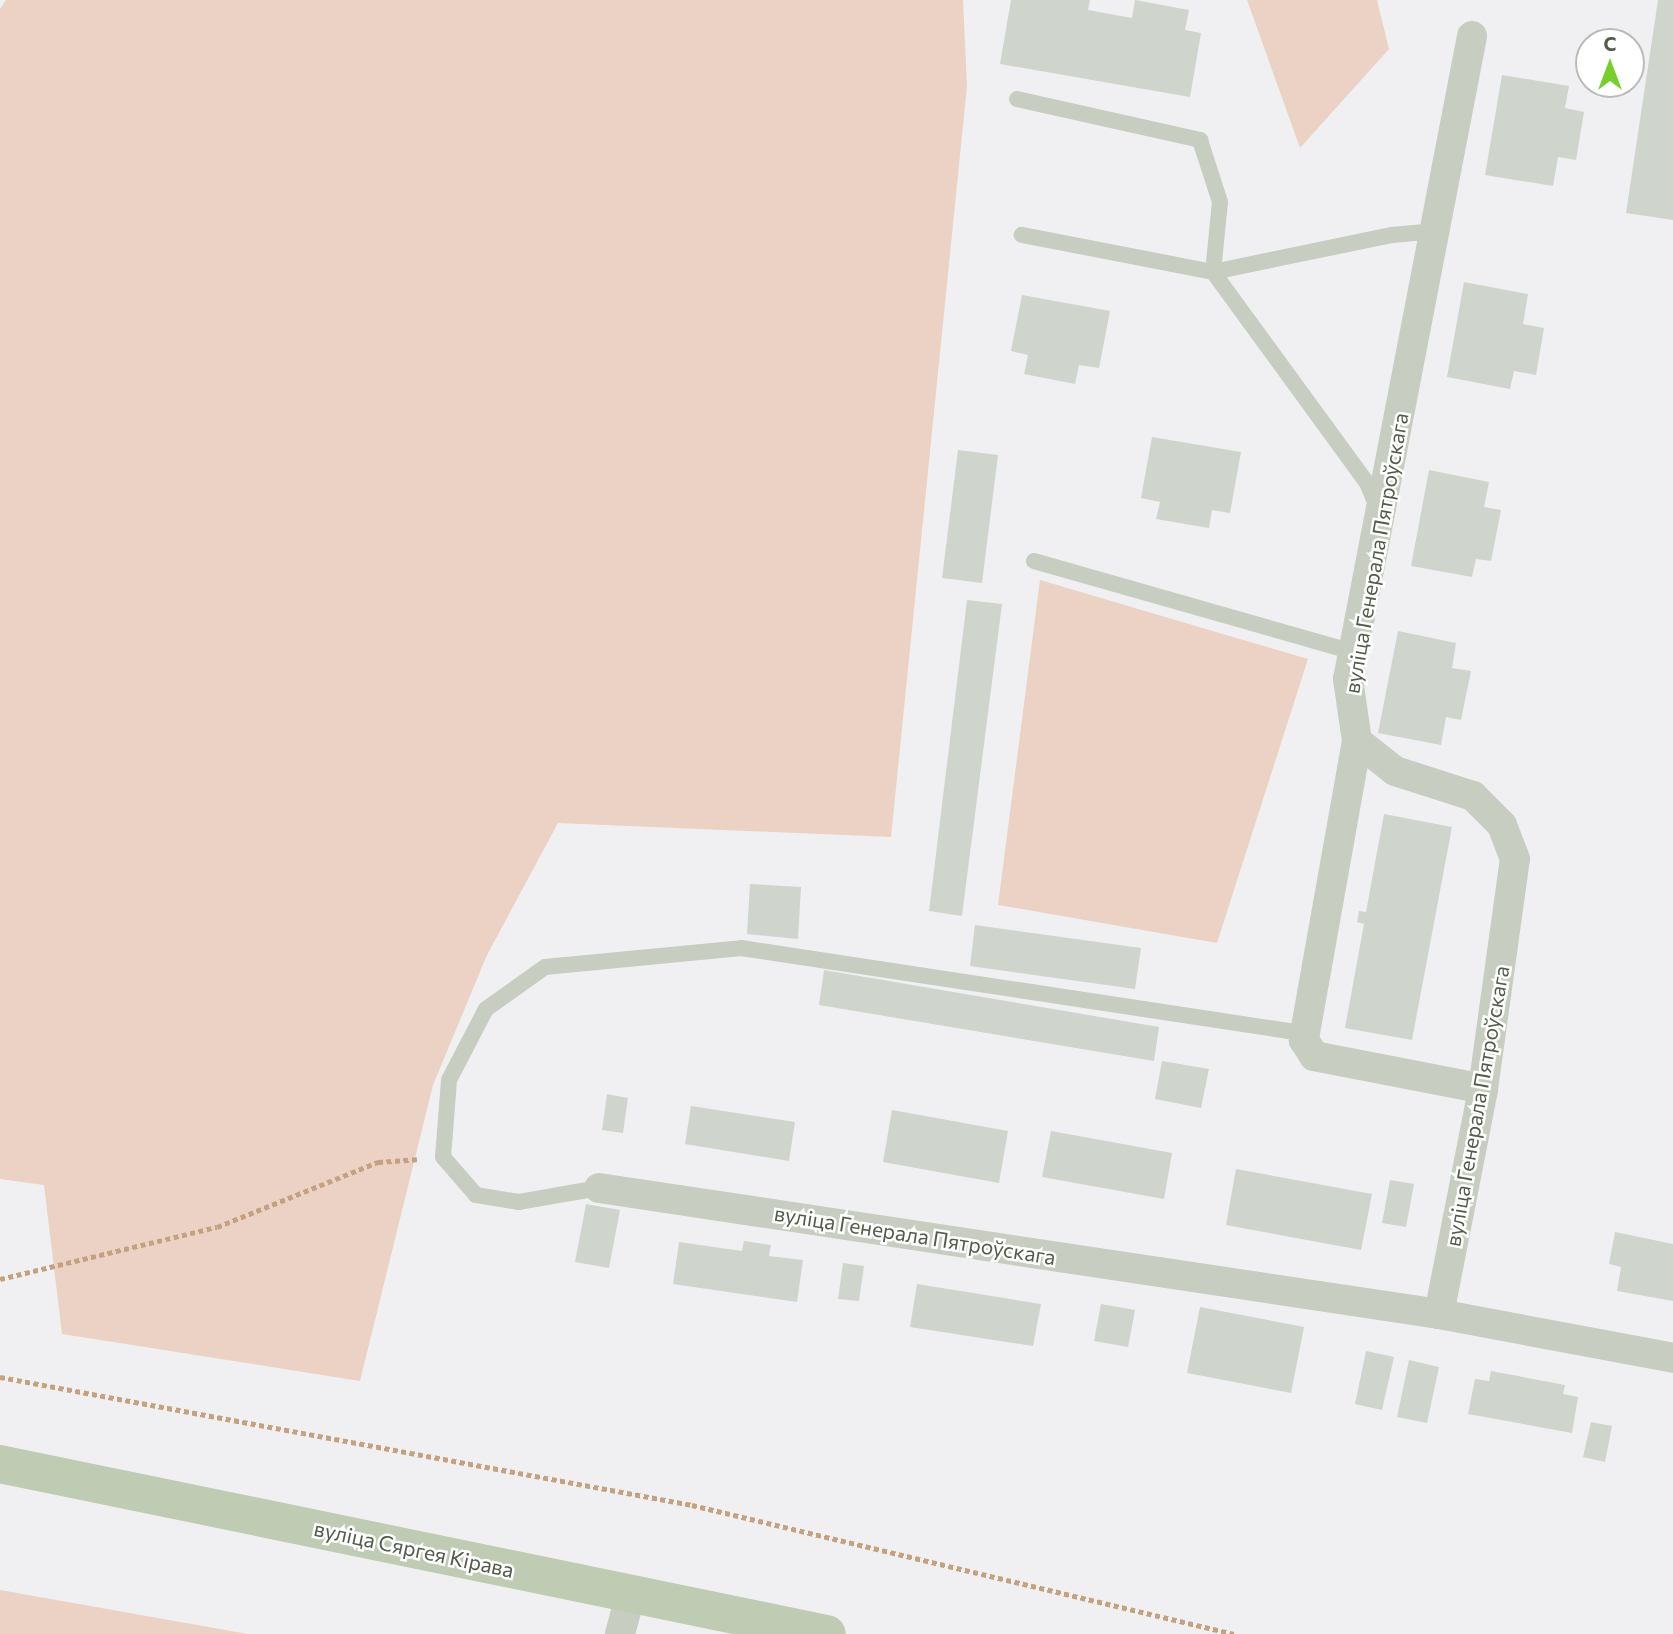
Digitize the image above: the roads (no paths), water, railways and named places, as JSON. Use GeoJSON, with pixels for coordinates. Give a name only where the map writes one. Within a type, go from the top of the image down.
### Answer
{"type":"FeatureCollection","features":[{"type":"Feature","properties":{"kind":"main road","name":"вуліца Сяргея Кірава"},"geometry":{"type":"LineString","coordinates":[[0,1464],[827,1634]]}},
{"type":"Feature","properties":{"kind":"street","name":"вуліца Генерала Пятроўскага"},"geometry":{"type":"LineString","coordinates":[[1439,1314],[1483,1089],[1516,878],[1511,843],[1489,809],[1473,796],[1395,771],[1357,741],[1348,708],[1353,652],[1472,36]]}},
{"type":"Feature","properties":{"kind":"street"},"geometry":{"type":"LineString","coordinates":[[1357,741],[1302,1033],[1314,1056],[1483,1089]]}},
{"type":"Feature","properties":{"kind":"street","name":"вуліца Генерала Пятроўскага"},"geometry":{"type":"LineString","coordinates":[[599,1188],[1439,1314],[1673,1358]]}},
{"type":"Feature","properties":{"kind":"street"},"geometry":{"type":"LineString","coordinates":[[620,1634],[631,1593]]}},
{"type":"Feature","properties":{"kind":"lane"},"geometry":{"type":"LineString","coordinates":[[1017,99],[1200,140],[1220,202],[1213,272],[1367,483],[1381,518]]}},
{"type":"Feature","properties":{"kind":"lane"},"geometry":{"type":"LineString","coordinates":[[1022,235],[1213,272],[1436,231]]}},
{"type":"Feature","properties":{"kind":"lane"},"geometry":{"type":"LineString","coordinates":[[1034,561],[1353,652]]}},
{"type":"Feature","properties":{"kind":"lane"},"geometry":{"type":"LineString","coordinates":[[599,1188],[519,1202],[476,1195],[443,1157],[449,1080],[486,1009],[545,967],[741,948],[1302,1033]]}}]}
